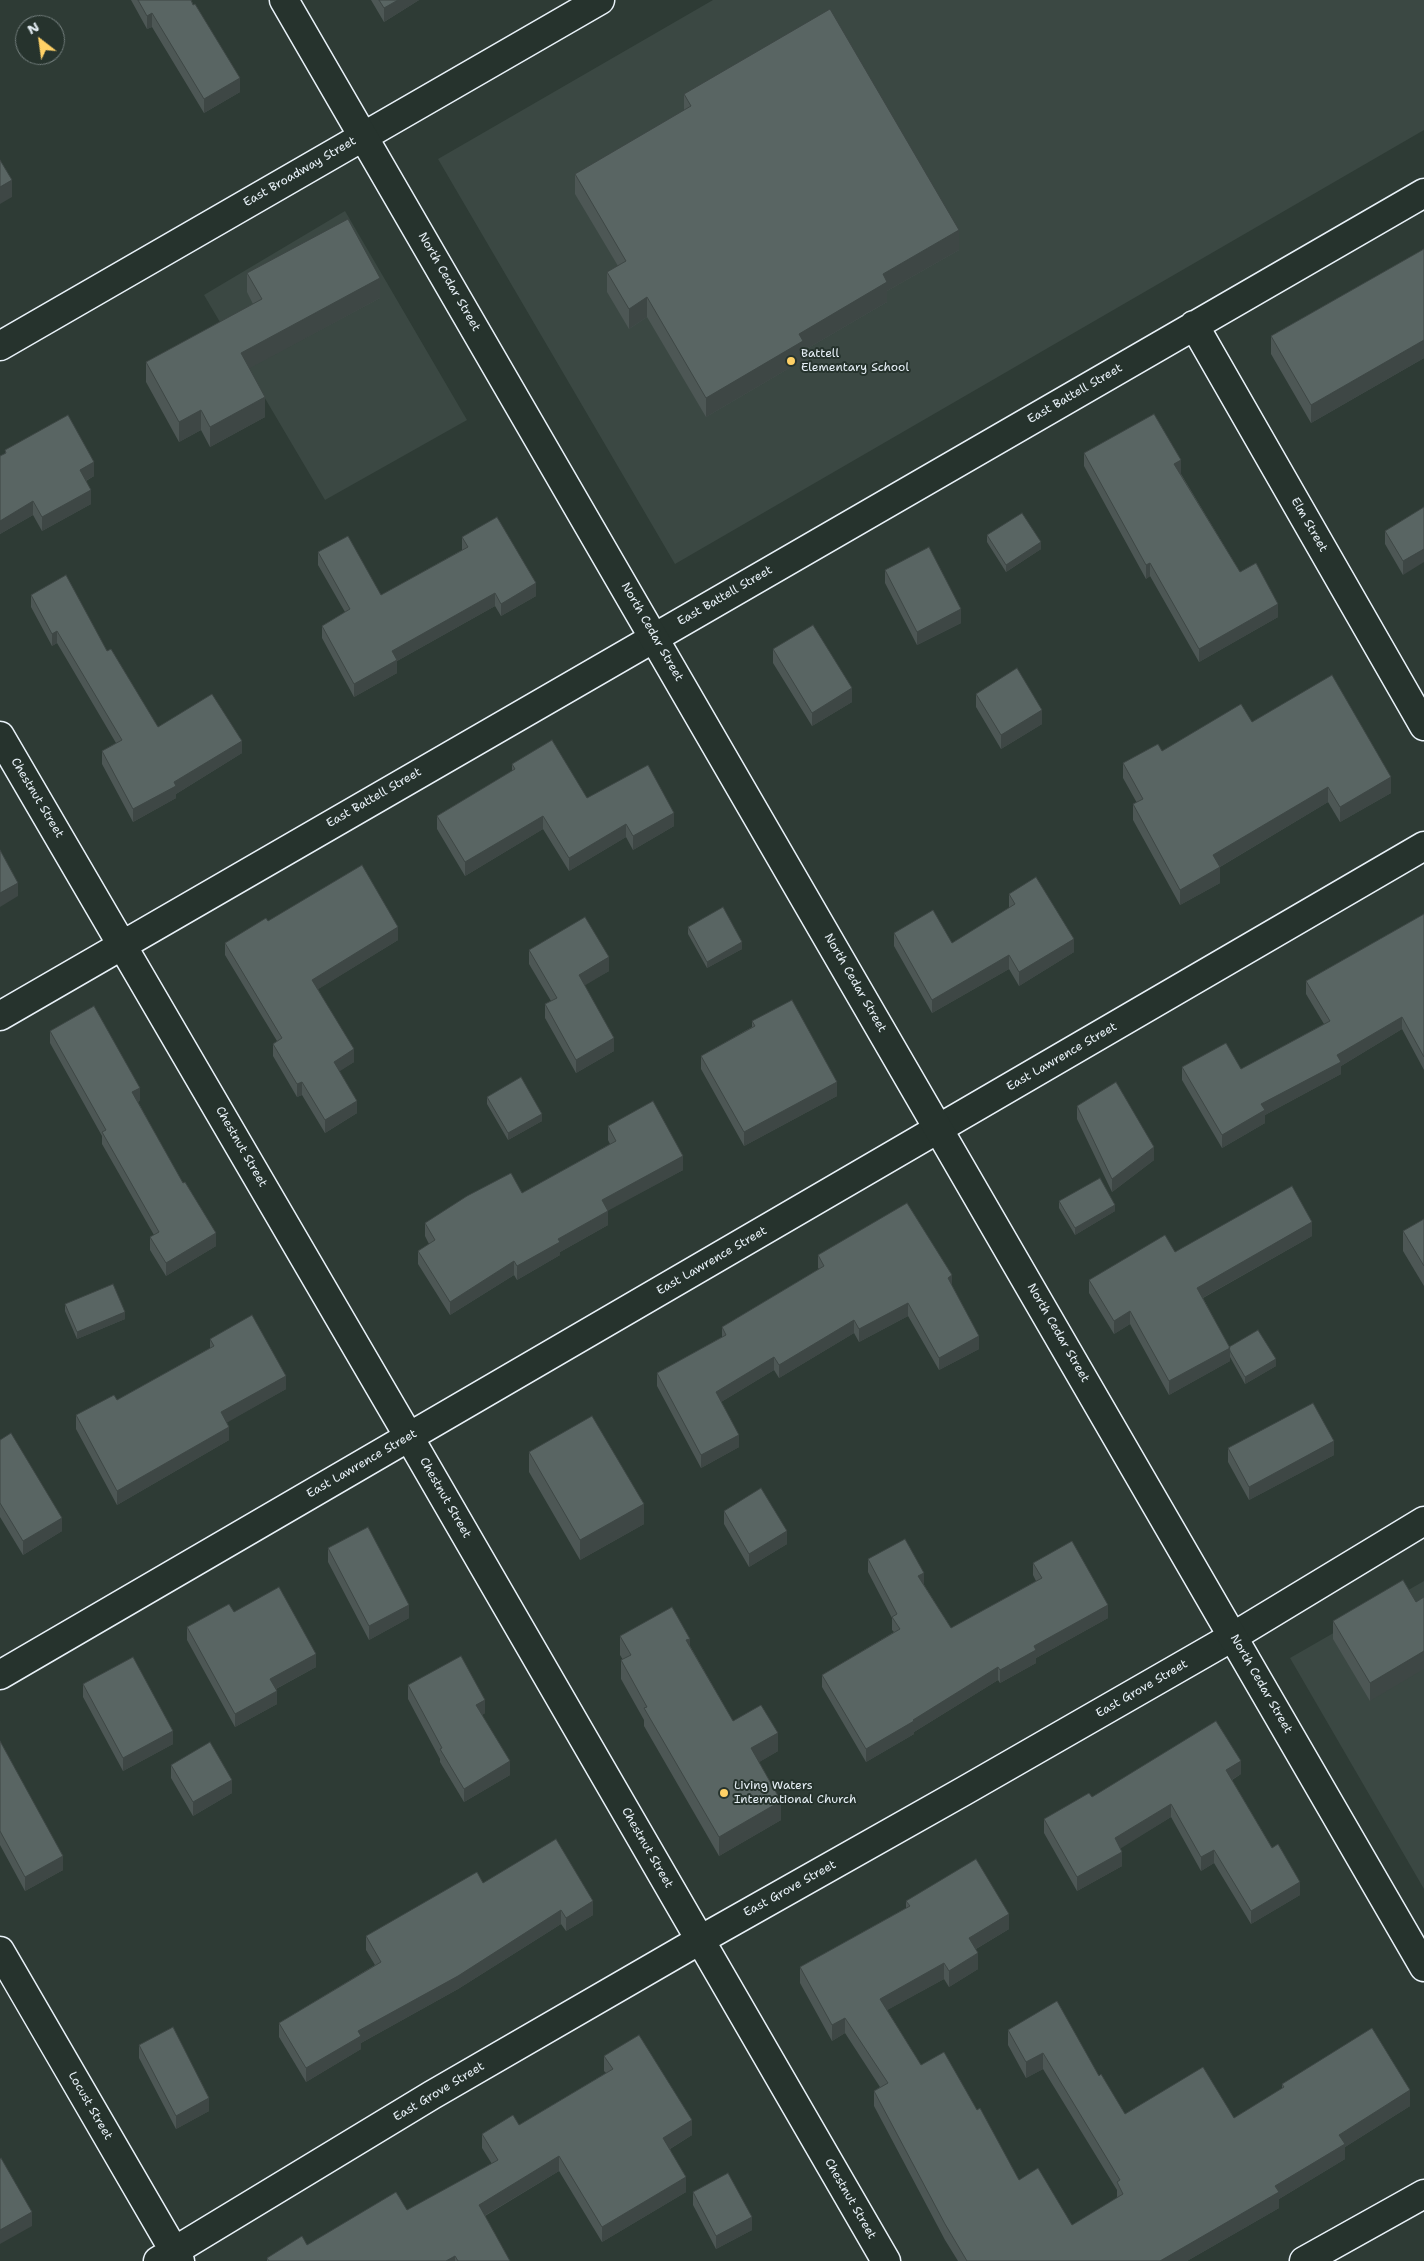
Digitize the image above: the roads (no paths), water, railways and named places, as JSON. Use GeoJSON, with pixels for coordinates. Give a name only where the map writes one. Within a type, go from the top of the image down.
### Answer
{"type":"FeatureCollection","features":[{"type":"Feature","properties":{"kind":"street","name":"North Cedar Street"},"geometry":{"type":"LineString","coordinates":[[284,0],[940,1128],[1424,1967]]}},
{"type":"Feature","properties":{"kind":"street","name":"East Broadway Street"},"geometry":{"type":"LineString","coordinates":[[0,346],[600,0]]}},
{"type":"Feature","properties":{"kind":"street","name":"East Battell Street"},"geometry":{"type":"LineString","coordinates":[[0,1016],[1424,192]]}},
{"type":"Feature","properties":{"kind":"street","name":"Elm Street"},"geometry":{"type":"LineString","coordinates":[[1194,325],[1424,726]]}},
{"type":"Feature","properties":{"kind":"street","name":"Chestnut Street"},"geometry":{"type":"LineString","coordinates":[[0,736],[123,944],[886,2261]]}},
{"type":"Feature","properties":{"kind":"street","name":"East Lawrence Street"},"geometry":{"type":"LineString","coordinates":[[0,1675],[1424,846]]}},
{"type":"Feature","properties":{"kind":"street","name":"East Grove Street"},"geometry":{"type":"LineString","coordinates":[[171,2258],[432,2095],[1234,1636],[1424,1521]]}},
{"type":"Feature","properties":{"kind":"street","name":"Locust Street"},"geometry":{"type":"LineString","coordinates":[[0,1951],[171,2258]]}},
{"type":"Feature","properties":{"kind":"street"},"geometry":{"type":"LineString","coordinates":[[1304,2261],[1424,2194]]}},
{"type":"Feature","properties":{"kind":"place","name":"Battell Elementary School"},"geometry":{"type":"Point","coordinates":[791,361]}},
{"type":"Feature","properties":{"kind":"place","name":"Living Waters International Church"},"geometry":{"type":"Point","coordinates":[724,1793]}}]}
